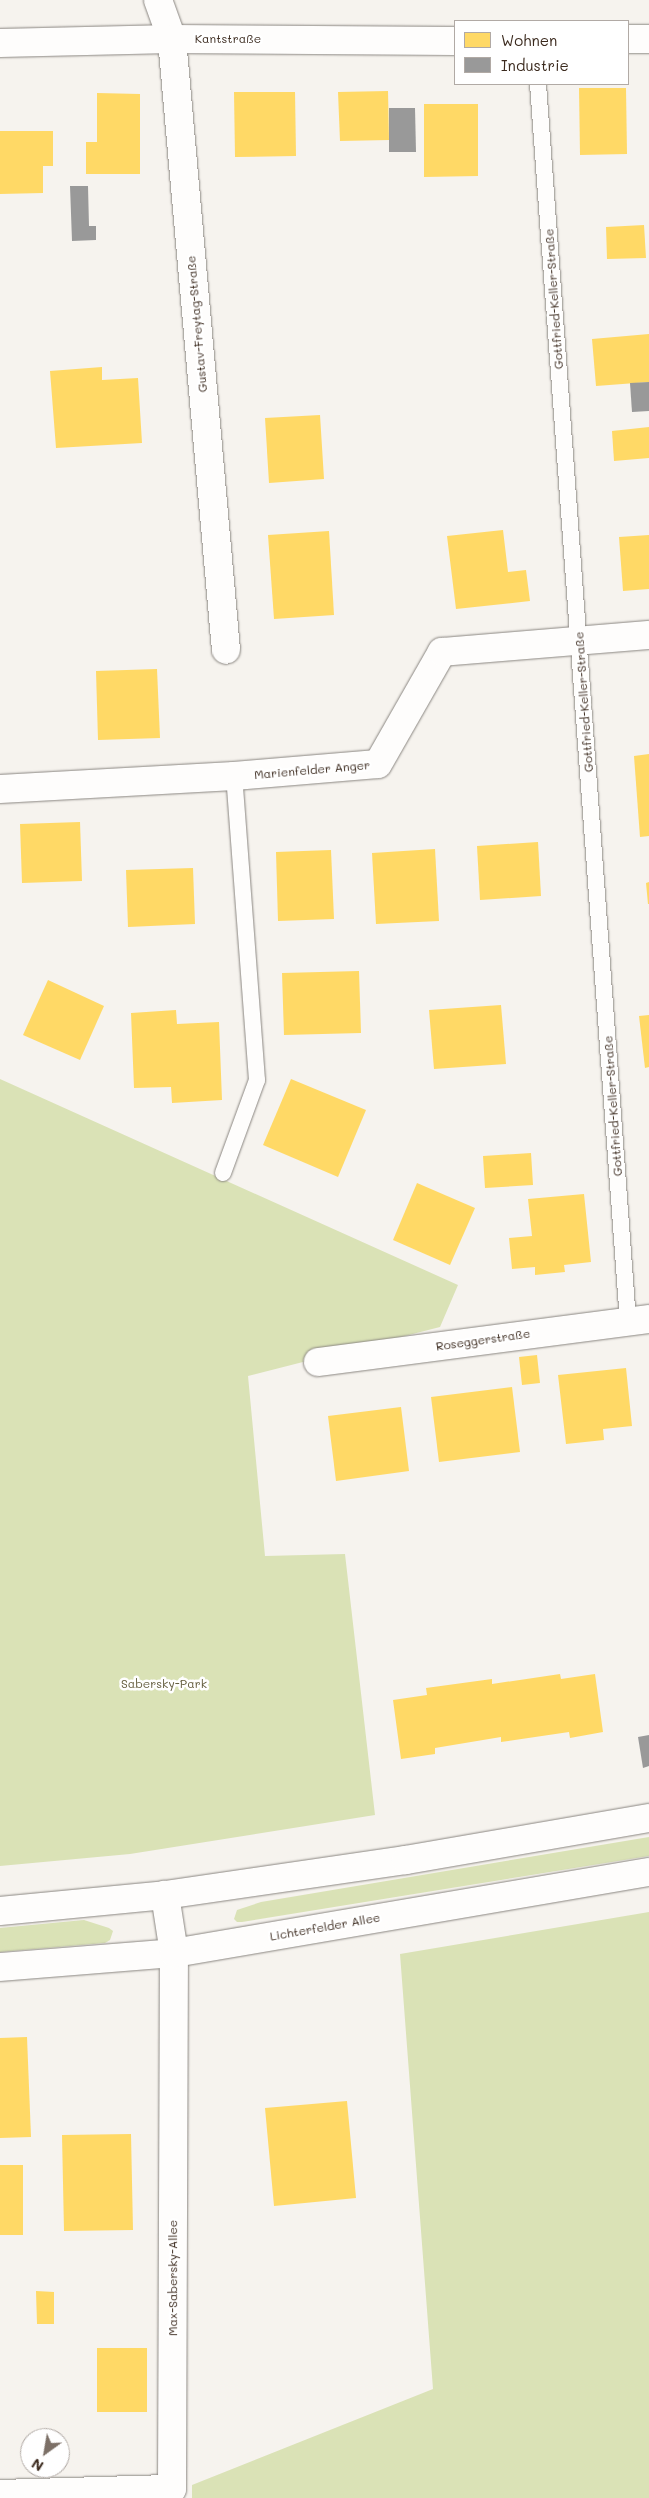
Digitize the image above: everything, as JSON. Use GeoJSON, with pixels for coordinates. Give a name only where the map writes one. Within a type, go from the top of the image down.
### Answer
{"type":"FeatureCollection","features":[{"type":"Feature","properties":{"kind":"street","name":"Gustav-Freytag-Straße"},"geometry":{"type":"LineString","coordinates":[[158,0],[172,39],[226,650]]}},
{"type":"Feature","properties":{"kind":"street","name":"Kantstraße"},"geometry":{"type":"LineString","coordinates":[[0,43],[172,39],[454,41]]}},
{"type":"Feature","properties":{"kind":"street"},"geometry":{"type":"LineString","coordinates":[[629,39],[649,39]]}},
{"type":"Feature","properties":{"kind":"street","name":"Marienfelder Anger"},"geometry":{"type":"LineString","coordinates":[[0,789],[234,776],[378,764],[442,652],[580,639],[649,635]]}},
{"type":"Feature","properties":{"kind":"street","name":"Roseggerstraße"},"geometry":{"type":"LineString","coordinates":[[318,1362],[639,1320]]}},
{"type":"Feature","properties":{"kind":"street"},"geometry":{"type":"LineString","coordinates":[[0,1911],[165,1895],[406,1860],[649,1818]]}},
{"type":"Feature","properties":{"kind":"street","name":"Lichterfelder Allee"},"geometry":{"type":"LineString","coordinates":[[0,1966],[174,1953],[649,1872]]}},
{"type":"Feature","properties":{"kind":"street","name":"Max-Sabersky-Allee"},"geometry":{"type":"LineString","coordinates":[[0,2494],[172,2489],[174,1953],[165,1895]]}},
{"type":"Feature","properties":{"kind":"lane","name":"Gottfried-Keller-Straße"},"geometry":{"type":"LineString","coordinates":[[538,85],[580,639],[639,1320]]}},
{"type":"Feature","properties":{"kind":"lane"},"geometry":{"type":"LineString","coordinates":[[223,1173],[257,1080],[234,776]]}},
{"type":"Feature","properties":{"kind":"green space","name":"Sabersky-Park"},"geometry":{"type":"Polygon","coordinates":[[[0,1079],[458,1285],[440,1327],[248,1376],[265,1556],[345,1554],[375,1815],[130,1854],[0,1866],[0,1079]]]}},
{"type":"Feature","properties":{"kind":"green space"},"geometry":{"type":"Polygon","coordinates":[[[649,1837],[649,1856],[242,1922],[237,1922],[234,1919],[237,1910],[261,1902],[649,1837]]]}},
{"type":"Feature","properties":{"kind":"green space"},"geometry":{"type":"Polygon","coordinates":[[[649,1912],[649,2498],[192,2498],[192,2485],[433,2389],[400,1954],[649,1912]]]}},
{"type":"Feature","properties":{"kind":"green space"},"geometry":{"type":"Polygon","coordinates":[[[84,1920],[113,1931],[110,1940],[105,1943],[0,1952],[0,1928],[84,1920]]]}},
{"type":"Feature","properties":{"kind":"building: Wohnen"},"geometry":{"type":"Polygon","coordinates":[[[579,88],[626,88],[627,154],[580,155],[579,88]]]}},
{"type":"Feature","properties":{"kind":"building: Wohnen"},"geometry":{"type":"Polygon","coordinates":[[[388,91],[389,140],[340,141],[338,92],[388,91]]]}},
{"type":"Feature","properties":{"kind":"building: Wohnen"},"geometry":{"type":"Polygon","coordinates":[[[234,92],[295,92],[296,156],[235,157],[234,92]]]}},
{"type":"Feature","properties":{"kind":"building: Wohnen"},"geometry":{"type":"Polygon","coordinates":[[[97,93],[140,94],[140,174],[86,174],[86,142],[97,142],[97,93]]]}},
{"type":"Feature","properties":{"kind":"building: Wohnen"},"geometry":{"type":"Polygon","coordinates":[[[424,104],[478,104],[478,176],[424,177],[424,104]]]}},
{"type":"Feature","properties":{"kind":"building: Wohnen"},"geometry":{"type":"Polygon","coordinates":[[[0,131],[53,131],[53,166],[43,166],[43,193],[0,194],[0,131]]]}},
{"type":"Feature","properties":{"kind":"building: Wohnen"},"geometry":{"type":"Polygon","coordinates":[[[644,225],[646,258],[607,259],[606,227],[644,225]]]}},
{"type":"Feature","properties":{"kind":"building: Wohnen"},"geometry":{"type":"Polygon","coordinates":[[[649,334],[649,382],[596,386],[592,339],[649,334]]]}},
{"type":"Feature","properties":{"kind":"building: Wohnen"},"geometry":{"type":"Polygon","coordinates":[[[102,367],[102,380],[138,378],[142,443],[56,448],[50,371],[102,367]]]}},
{"type":"Feature","properties":{"kind":"building: Wohnen"},"geometry":{"type":"Polygon","coordinates":[[[320,415],[324,479],[269,483],[265,418],[320,415]]]}},
{"type":"Feature","properties":{"kind":"building: Wohnen"},"geometry":{"type":"Polygon","coordinates":[[[649,427],[649,458],[614,461],[612,431],[649,427]]]}},
{"type":"Feature","properties":{"kind":"building: Wohnen"},"geometry":{"type":"Polygon","coordinates":[[[503,530],[508,572],[526,570],[530,601],[456,609],[447,536],[503,530]]]}},
{"type":"Feature","properties":{"kind":"building: Wohnen"},"geometry":{"type":"Polygon","coordinates":[[[329,531],[334,615],[274,619],[268,535],[329,531]]]}},
{"type":"Feature","properties":{"kind":"building: Wohnen"},"geometry":{"type":"Polygon","coordinates":[[[649,535],[649,589],[623,591],[619,537],[649,535]]]}},
{"type":"Feature","properties":{"kind":"building: Wohnen"},"geometry":{"type":"Polygon","coordinates":[[[157,669],[160,738],[98,740],[96,671],[157,669]]]}},
{"type":"Feature","properties":{"kind":"building: Wohnen"},"geometry":{"type":"Polygon","coordinates":[[[649,754],[649,836],[640,837],[634,756],[649,754]]]}},
{"type":"Feature","properties":{"kind":"building: Wohnen"},"geometry":{"type":"Polygon","coordinates":[[[80,822],[82,881],[22,883],[20,824],[80,822]]]}},
{"type":"Feature","properties":{"kind":"building: Wohnen"},"geometry":{"type":"Polygon","coordinates":[[[538,842],[541,896],[480,900],[477,846],[538,842]]]}},
{"type":"Feature","properties":{"kind":"building: Wohnen"},"geometry":{"type":"Polygon","coordinates":[[[435,849],[439,921],[376,924],[372,853],[435,849]]]}},
{"type":"Feature","properties":{"kind":"building: Wohnen"},"geometry":{"type":"Polygon","coordinates":[[[331,850],[334,919],[278,921],[276,852],[331,850]]]}},
{"type":"Feature","properties":{"kind":"building: Wohnen"},"geometry":{"type":"Polygon","coordinates":[[[193,868],[195,924],[128,927],[126,870],[193,868]]]}},
{"type":"Feature","properties":{"kind":"building: Wohnen"},"geometry":{"type":"Polygon","coordinates":[[[649,882],[649,904],[648,904],[646,883],[649,882]]]}},
{"type":"Feature","properties":{"kind":"building: Wohnen"},"geometry":{"type":"Polygon","coordinates":[[[359,971],[361,1033],[284,1035],[282,973],[359,971]]]}},
{"type":"Feature","properties":{"kind":"building: Wohnen"},"geometry":{"type":"Polygon","coordinates":[[[48,980],[104,1006],[80,1060],[23,1035],[48,980]]]}},
{"type":"Feature","properties":{"kind":"building: Wohnen"},"geometry":{"type":"Polygon","coordinates":[[[501,1005],[506,1064],[434,1069],[429,1010],[501,1005]]]}},
{"type":"Feature","properties":{"kind":"building: Wohnen"},"geometry":{"type":"Polygon","coordinates":[[[176,1010],[177,1024],[219,1022],[222,1100],[172,1103],[171,1087],[134,1088],[131,1013],[176,1010]]]}},
{"type":"Feature","properties":{"kind":"building: Wohnen"},"geometry":{"type":"Polygon","coordinates":[[[649,1015],[649,1067],[645,1068],[639,1016],[649,1015]]]}},
{"type":"Feature","properties":{"kind":"building: Wohnen"},"geometry":{"type":"Polygon","coordinates":[[[291,1079],[366,1110],[338,1177],[263,1145],[291,1079]]]}},
{"type":"Feature","properties":{"kind":"building: Wohnen"},"geometry":{"type":"Polygon","coordinates":[[[531,1153],[533,1185],[485,1188],[483,1156],[531,1153]]]}},
{"type":"Feature","properties":{"kind":"building: Wohnen"},"geometry":{"type":"Polygon","coordinates":[[[417,1183],[475,1208],[450,1265],[393,1240],[417,1183]]]}},
{"type":"Feature","properties":{"kind":"building: Wohnen"},"geometry":{"type":"Polygon","coordinates":[[[584,1194],[591,1262],[564,1265],[565,1272],[535,1275],[535,1267],[512,1269],[509,1238],[532,1236],[528,1199],[584,1194]]]}},
{"type":"Feature","properties":{"kind":"building: Wohnen"},"geometry":{"type":"Polygon","coordinates":[[[537,1355],[540,1383],[522,1385],[519,1357],[537,1355]]]}},
{"type":"Feature","properties":{"kind":"building: Wohnen"},"geometry":{"type":"Polygon","coordinates":[[[626,1368],[632,1426],[603,1429],[604,1440],[566,1444],[558,1375],[626,1368]]]}},
{"type":"Feature","properties":{"kind":"building: Wohnen"},"geometry":{"type":"Polygon","coordinates":[[[512,1387],[520,1452],[439,1462],[431,1397],[512,1387]]]}},
{"type":"Feature","properties":{"kind":"building: Wohnen"},"geometry":{"type":"Polygon","coordinates":[[[401,1407],[409,1471],[336,1481],[328,1416],[401,1407]]]}},
{"type":"Feature","properties":{"kind":"building: Wohnen"},"geometry":{"type":"Polygon","coordinates":[[[560,1674],[561,1679],[595,1674],[603,1732],[570,1738],[569,1732],[501,1742],[501,1737],[435,1748],[435,1754],[401,1759],[393,1700],[427,1695],[426,1688],[492,1679],[492,1684],[560,1674]]]}},
{"type":"Feature","properties":{"kind":"building: Wohnen"},"geometry":{"type":"Polygon","coordinates":[[[27,2037],[31,2137],[0,2138],[0,2038],[27,2037]]]}},
{"type":"Feature","properties":{"kind":"building: Wohnen"},"geometry":{"type":"Polygon","coordinates":[[[347,2101],[356,2198],[274,2206],[265,2108],[347,2101]]]}},
{"type":"Feature","properties":{"kind":"building: Wohnen"},"geometry":{"type":"Polygon","coordinates":[[[131,2134],[133,2230],[64,2231],[62,2135],[131,2134]]]}},
{"type":"Feature","properties":{"kind":"building: Wohnen"},"geometry":{"type":"Polygon","coordinates":[[[0,2165],[23,2165],[23,2235],[0,2235],[0,2165]]]}},
{"type":"Feature","properties":{"kind":"building: Wohnen"},"geometry":{"type":"Polygon","coordinates":[[[36,2291],[54,2292],[54,2324],[37,2324],[36,2291]]]}},
{"type":"Feature","properties":{"kind":"building: Wohnen"},"geometry":{"type":"Polygon","coordinates":[[[97,2348],[147,2348],[147,2412],[97,2412],[97,2348]]]}},
{"type":"Feature","properties":{"kind":"building: Industrie"},"geometry":{"type":"Polygon","coordinates":[[[389,108],[415,108],[416,152],[389,152],[389,108]]]}},
{"type":"Feature","properties":{"kind":"building: Industrie"},"geometry":{"type":"Polygon","coordinates":[[[70,186],[88,186],[89,226],[96,226],[96,240],[72,241],[70,186]]]}},
{"type":"Feature","properties":{"kind":"building: Industrie"},"geometry":{"type":"Polygon","coordinates":[[[649,382],[649,411],[632,412],[630,383],[649,382]]]}},
{"type":"Feature","properties":{"kind":"building: Industrie"},"geometry":{"type":"Polygon","coordinates":[[[649,1735],[649,1766],[643,1768],[638,1737],[649,1735]]]}}]}
